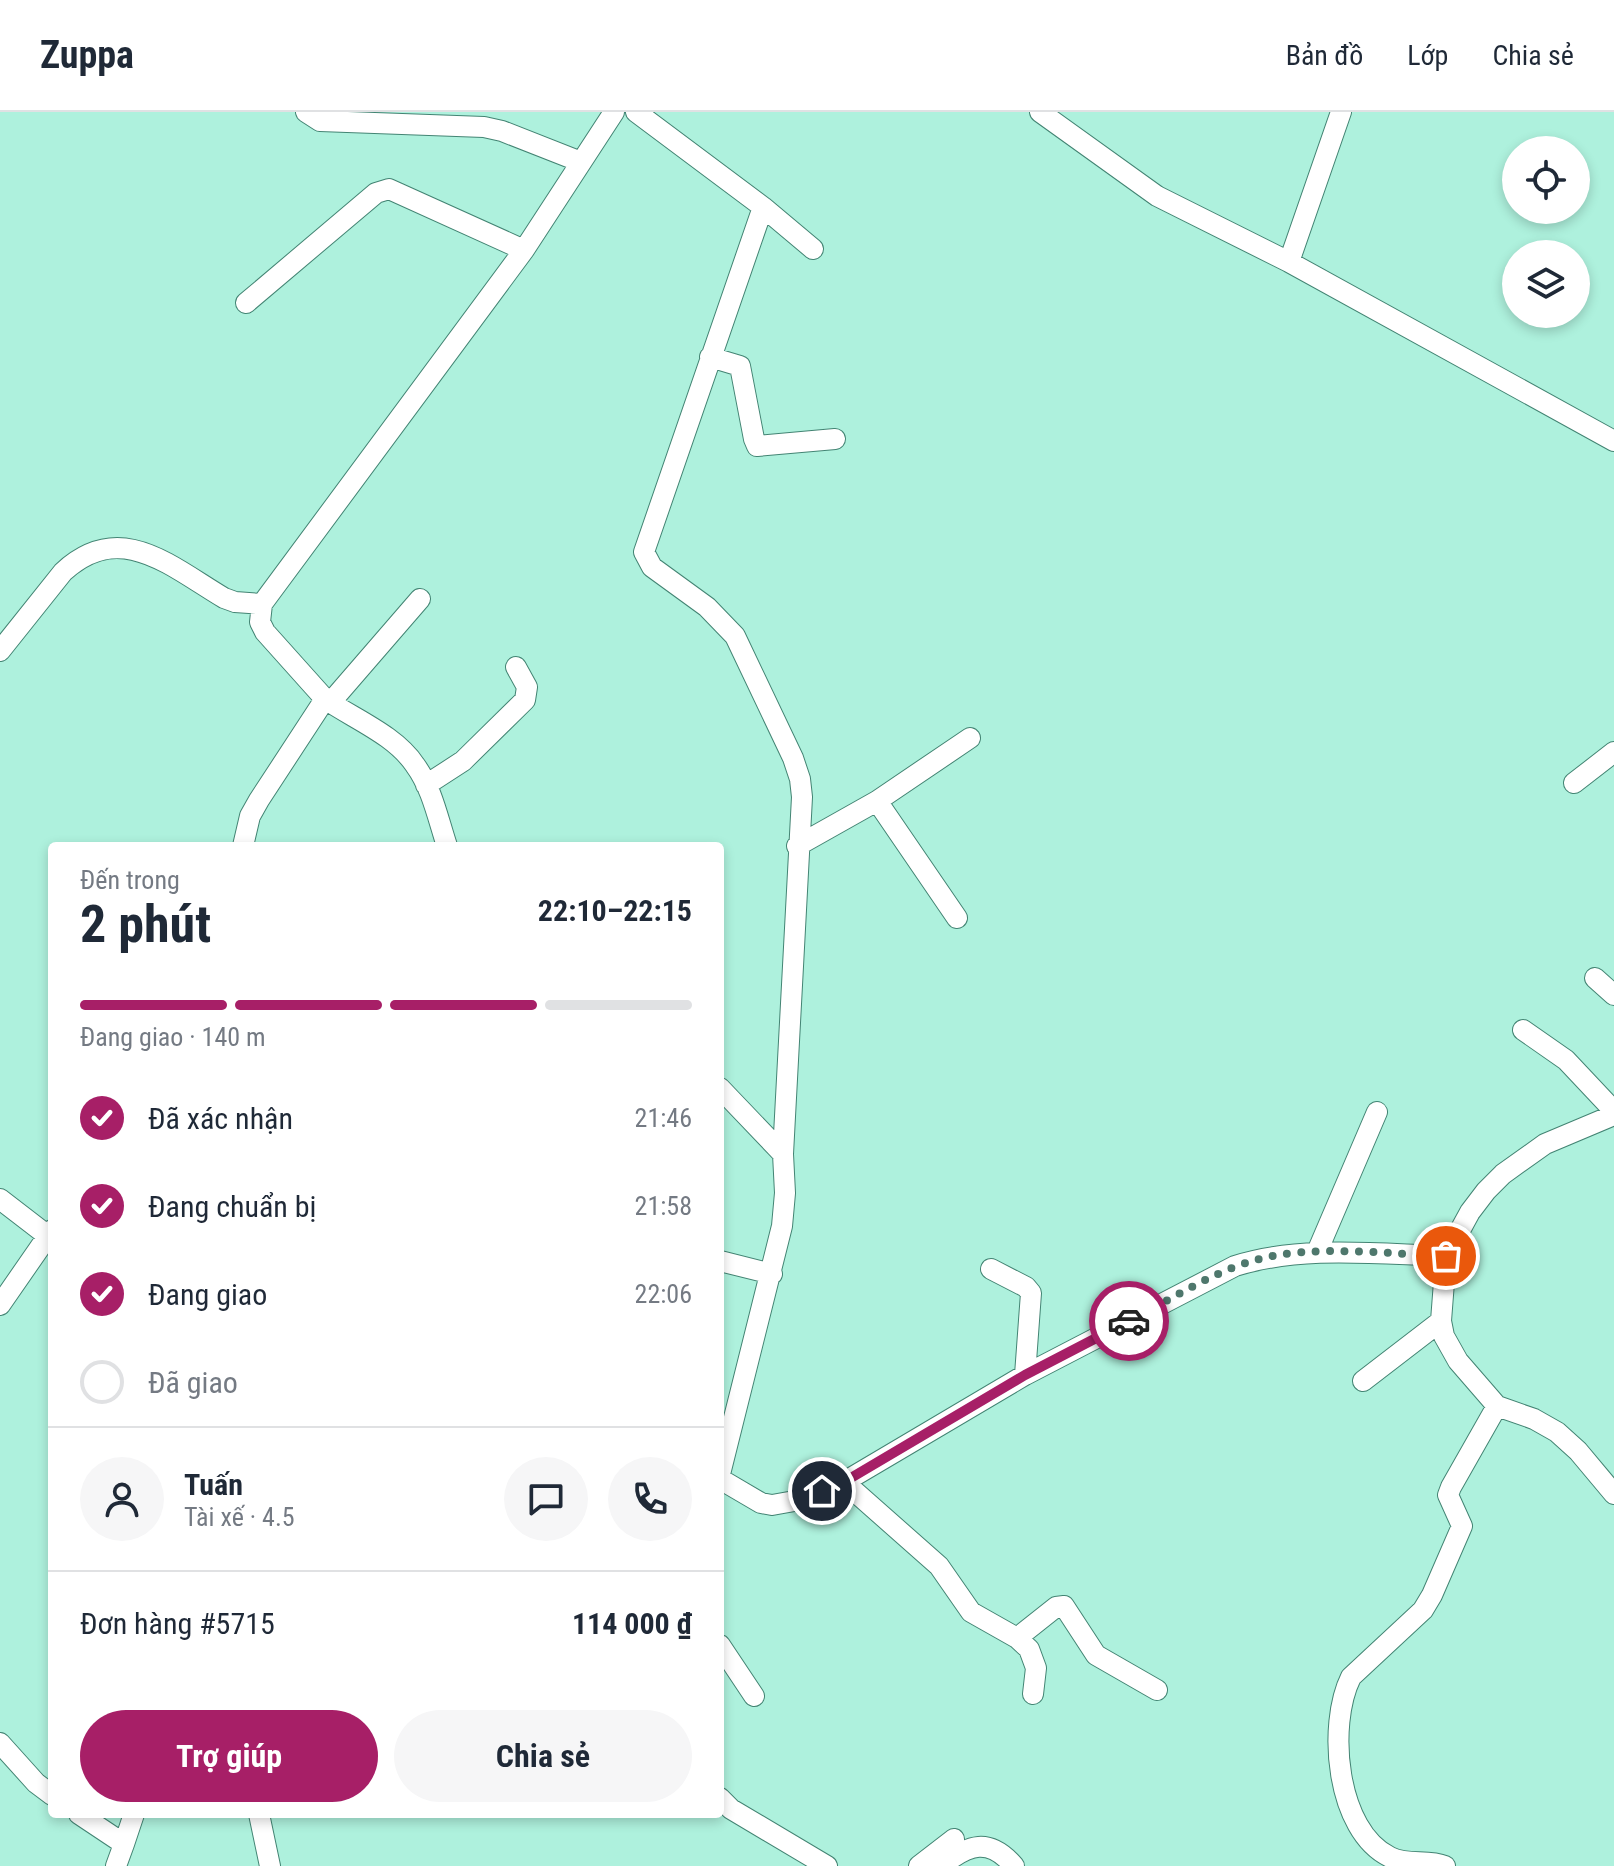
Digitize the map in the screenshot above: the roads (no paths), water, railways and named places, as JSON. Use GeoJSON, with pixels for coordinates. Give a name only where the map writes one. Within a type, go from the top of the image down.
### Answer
{"type":"FeatureCollection","features":[{"type":"Feature","properties":{"kind":"street"},"geometry":{"type":"LineString","coordinates":[[306,112],[320,121],[484,127],[581,162]]}},
{"type":"Feature","properties":{"kind":"street"},"geometry":{"type":"LineString","coordinates":[[446,842],[426,785],[415,764],[405,753],[328,701],[265,632],[260,622],[262,604],[524,250],[614,112]]}},
{"type":"Feature","properties":{"kind":"street"},"geometry":{"type":"LineString","coordinates":[[636,112],[763,207],[813,249]]}},
{"type":"Feature","properties":{"kind":"street"},"geometry":{"type":"LineString","coordinates":[[1040,112],[1157,196],[1289,262],[1612,435]]}},
{"type":"Feature","properties":{"kind":"street"},"geometry":{"type":"LineString","coordinates":[[1289,262],[1341,112]]}},
{"type":"Feature","properties":{"kind":"street"},"geometry":{"type":"LineString","coordinates":[[246,303],[376,193],[389,189],[524,250]]}},
{"type":"Feature","properties":{"kind":"street"},"geometry":{"type":"LineString","coordinates":[[724,1460],[772,1274],[784,1209],[783,1154],[802,797],[793,758],[735,636],[707,607],[652,567],[644,552],[763,207]]}},
{"type":"Feature","properties":{"kind":"street"},"geometry":{"type":"LineString","coordinates":[[710,357],[737,365],[743,372],[757,446],[835,439]]}},
{"type":"Feature","properties":{"kind":"street"},"geometry":{"type":"LineString","coordinates":[[0,651],[63,572],[75,561],[102,548],[116,546],[143,552],[224,598],[262,604]]}},
{"type":"Feature","properties":{"kind":"street"},"geometry":{"type":"LineString","coordinates":[[244,842],[250,816],[259,800],[328,701],[420,599]]}},
{"type":"Feature","properties":{"kind":"street"},"geometry":{"type":"LineString","coordinates":[[426,785],[463,761],[525,700],[527,687],[516,667]]}},
{"type":"Feature","properties":{"kind":"street"},"geometry":{"type":"LineString","coordinates":[[797,846],[877,801],[970,738]]}},
{"type":"Feature","properties":{"kind":"street"},"geometry":{"type":"LineString","coordinates":[[1574,783],[1614,752]]}},
{"type":"Feature","properties":{"kind":"street"},"geometry":{"type":"LineString","coordinates":[[877,801],[957,918]]}},
{"type":"Feature","properties":{"kind":"street"},"geometry":{"type":"LineString","coordinates":[[1595,978],[1614,995]]}},
{"type":"Feature","properties":{"kind":"street"},"geometry":{"type":"LineString","coordinates":[[1523,1030],[1566,1060],[1614,1113],[1545,1144],[1503,1174],[1470,1212],[1446,1256],[1441,1321],[1444,1336],[1458,1361],[1497,1406],[1534,1419],[1557,1432],[1578,1451],[1614,1494]]}},
{"type":"Feature","properties":{"kind":"street"},"geometry":{"type":"LineString","coordinates":[[724,1092],[783,1154]]}},
{"type":"Feature","properties":{"kind":"street"},"geometry":{"type":"LineString","coordinates":[[1317,1252],[1377,1112]]}},
{"type":"Feature","properties":{"kind":"street"},"geometry":{"type":"LineString","coordinates":[[0,1199],[48,1232]]}},
{"type":"Feature","properties":{"kind":"street"},"geometry":{"type":"LineString","coordinates":[[0,1305],[48,1236]]}},
{"type":"Feature","properties":{"kind":"street"},"geometry":{"type":"LineString","coordinates":[[724,1479],[761,1503],[772,1505],[800,1500],[844,1482],[1025,1375],[1235,1266],[1284,1254],[1317,1252],[1446,1256]]}},
{"type":"Feature","properties":{"kind":"street"},"geometry":{"type":"LineString","coordinates":[[724,1262],[772,1274]]}},
{"type":"Feature","properties":{"kind":"street"},"geometry":{"type":"LineString","coordinates":[[991,1269],[1026,1287],[1031,1293],[1025,1375]]}},
{"type":"Feature","properties":{"kind":"street"},"geometry":{"type":"LineString","coordinates":[[1363,1381],[1441,1321]]}},
{"type":"Feature","properties":{"kind":"street"},"geometry":{"type":"LineString","coordinates":[[1445,1866],[1404,1862],[1389,1857],[1365,1836],[1349,1804],[1337,1748],[1345,1689],[1351,1677],[1423,1610],[1432,1595],[1462,1526],[1448,1495],[1497,1406]]}},
{"type":"Feature","properties":{"kind":"street"},"geometry":{"type":"LineString","coordinates":[[844,1482],[935,1561],[971,1612],[1017,1638],[1029,1649],[1036,1680],[1033,1694]]}},
{"type":"Feature","properties":{"kind":"street"},"geometry":{"type":"LineString","coordinates":[[1017,1638],[1056,1607],[1064,1606],[1096,1655],[1157,1690]]}},
{"type":"Feature","properties":{"kind":"street"},"geometry":{"type":"LineString","coordinates":[[724,1651],[754,1696]]}},
{"type":"Feature","properties":{"kind":"street"},"geometry":{"type":"LineString","coordinates":[[0,1743],[48,1792]]}},
{"type":"Feature","properties":{"kind":"street"},"geometry":{"type":"LineString","coordinates":[[724,1802],[827,1866]]}},
{"type":"Feature","properties":{"kind":"street"},"geometry":{"type":"LineString","coordinates":[[85,1818],[124,1844]]}},
{"type":"Feature","properties":{"kind":"street"},"geometry":{"type":"LineString","coordinates":[[116,1866],[133,1818]]}},
{"type":"Feature","properties":{"kind":"street"},"geometry":{"type":"LineString","coordinates":[[260,1818],[270,1866]]}},
{"type":"Feature","properties":{"kind":"street"},"geometry":{"type":"LineString","coordinates":[[919,1866],[954,1839]]}},
{"type":"Feature","properties":{"kind":"street"},"geometry":{"type":"LineString","coordinates":[[941,1866],[963,1851],[989,1846],[1014,1866]]}}]}
